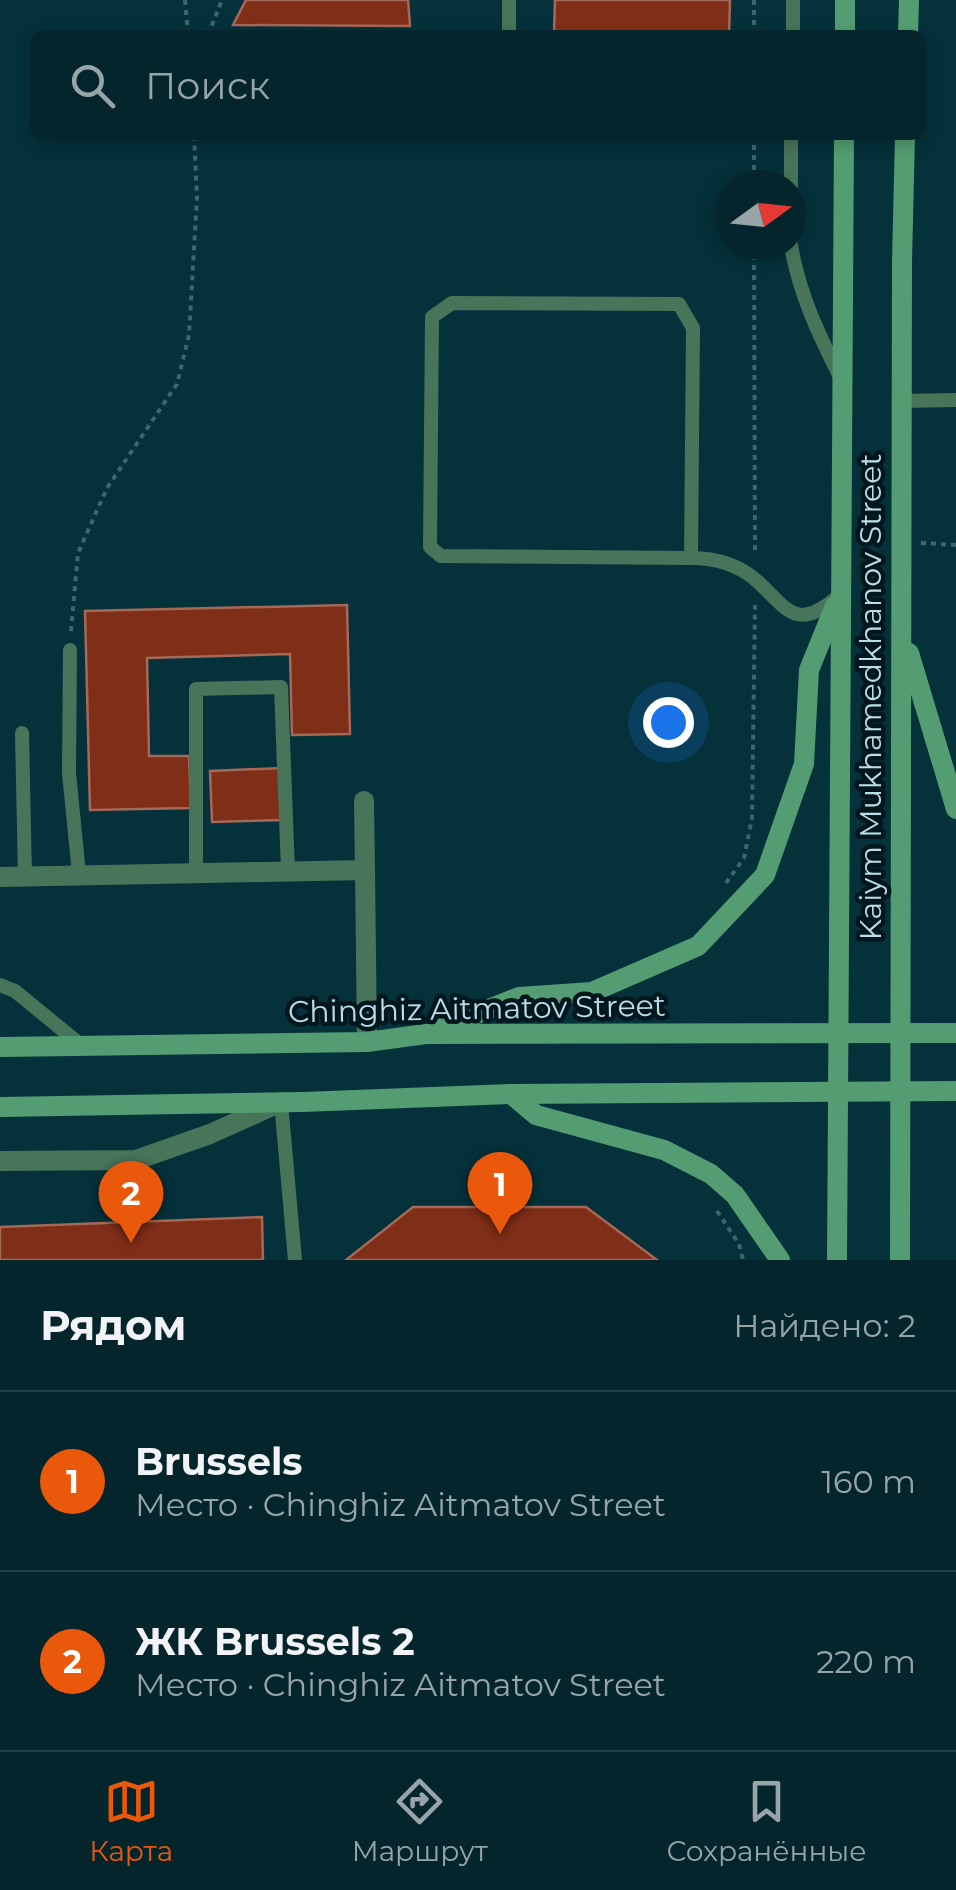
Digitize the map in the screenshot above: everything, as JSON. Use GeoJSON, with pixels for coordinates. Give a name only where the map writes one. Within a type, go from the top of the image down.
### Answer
{"type":"FeatureCollection","features":[{"type":"Feature","properties":{"kind":"main road"},"geometry":{"type":"LineString","coordinates":[[845,0],[845,30]]}},
{"type":"Feature","properties":{"kind":"main road"},"geometry":{"type":"LineString","coordinates":[[908,30],[909,0]]}},
{"type":"Feature","properties":{"kind":"main road","name":"Kaiym Mukhamedkhanov Street"},"geometry":{"type":"LineString","coordinates":[[836,1260],[844,140]]}},
{"type":"Feature","properties":{"kind":"main road","name":"Kaiym Mukhamedkhanov Street"},"geometry":{"type":"LineString","coordinates":[[900,1260],[905,140]]}},
{"type":"Feature","properties":{"kind":"main road"},"geometry":{"type":"LineString","coordinates":[[426,1034],[518,998],[592,992],[698,946],[765,874],[804,764],[809,670],[840,595]]}},
{"type":"Feature","properties":{"kind":"main road"},"geometry":{"type":"LineString","coordinates":[[901,623],[956,809]]}},
{"type":"Feature","properties":{"kind":"main road","name":"Chinghiz Aitmatov Street"},"geometry":{"type":"LineString","coordinates":[[0,1047],[367,1042],[426,1034],[956,1032]]}},
{"type":"Feature","properties":{"kind":"main road"},"geometry":{"type":"LineString","coordinates":[[9,1107],[511,1094],[956,1091]]}},
{"type":"Feature","properties":{"kind":"main road"},"geometry":{"type":"LineString","coordinates":[[511,1094],[536,1115],[664,1150],[711,1174],[736,1195],[780,1260]]}},
{"type":"Feature","properties":{"kind":"street"},"geometry":{"type":"LineString","coordinates":[[364,801],[367,1042]]}},
{"type":"Feature","properties":{"kind":"street"},"geometry":{"type":"LineString","coordinates":[[0,878],[365,870]]}},
{"type":"Feature","properties":{"kind":"street"},"geometry":{"type":"LineString","coordinates":[[0,1161],[136,1160],[210,1134],[281,1102]]}},
{"type":"Feature","properties":{"kind":"lane"},"geometry":{"type":"LineString","coordinates":[[509,0],[509,30]]}},
{"type":"Feature","properties":{"kind":"lane"},"geometry":{"type":"LineString","coordinates":[[793,0],[793,30]]}},
{"type":"Feature","properties":{"kind":"lane"},"geometry":{"type":"LineString","coordinates":[[790,170],[791,140]]}},
{"type":"Feature","properties":{"kind":"lane"},"geometry":{"type":"LineString","coordinates":[[794,260],[813,322],[842,381]]}},
{"type":"Feature","properties":{"kind":"lane"},"geometry":{"type":"LineString","coordinates":[[692,558],[693,328],[679,304],[452,303],[432,318],[430,547],[440,556],[692,558],[719,558],[754,578],[785,610],[802,614],[820,611],[840,595]]}},
{"type":"Feature","properties":{"kind":"lane"},"geometry":{"type":"LineString","coordinates":[[901,401],[956,400]]}},
{"type":"Feature","properties":{"kind":"lane"},"geometry":{"type":"LineString","coordinates":[[70,650],[69,774],[79,874]]}},
{"type":"Feature","properties":{"kind":"lane"},"geometry":{"type":"LineString","coordinates":[[196,873],[196,689],[230,688],[282,687],[288,871]]}},
{"type":"Feature","properties":{"kind":"lane"},"geometry":{"type":"LineString","coordinates":[[22,733],[25,877]]}},
{"type":"Feature","properties":{"kind":"lane"},"geometry":{"type":"LineString","coordinates":[[0,985],[15,991],[83,1046]]}},
{"type":"Feature","properties":{"kind":"lane"},"geometry":{"type":"LineString","coordinates":[[281,1102],[295,1260]]}},
{"type":"Feature","properties":{"kind":"lane"},"geometry":{"type":"LineString","coordinates":[[0,1122],[9,1107]]}},
{"type":"Feature","properties":{"kind":"path"},"geometry":{"type":"LineString","coordinates":[[185,0],[188,30]]}},
{"type":"Feature","properties":{"kind":"path"},"geometry":{"type":"LineString","coordinates":[[210,30],[222,0]]}},
{"type":"Feature","properties":{"kind":"path"},"geometry":{"type":"LineString","coordinates":[[754,0],[754,30]]}},
{"type":"Feature","properties":{"kind":"path"},"geometry":{"type":"LineString","coordinates":[[70,650],[78,553],[107,488],[176,384],[189,335],[197,197],[194,140]]}},
{"type":"Feature","properties":{"kind":"path"},"geometry":{"type":"LineString","coordinates":[[754,140],[754,170]]}},
{"type":"Feature","properties":{"kind":"path"},"geometry":{"type":"LineString","coordinates":[[901,543],[956,545]]}},
{"type":"Feature","properties":{"kind":"path"},"geometry":{"type":"LineString","coordinates":[[717,1211],[739,1244],[743,1260]]}},
{"type":"Feature","properties":{"kind":"building"},"geometry":{"type":"Polygon","coordinates":[[[246,0],[408,0],[410,26],[233,25],[246,0]]]}},
{"type":"Feature","properties":{"kind":"building"},"geometry":{"type":"Polygon","coordinates":[[[555,0],[730,0],[729,30],[554,30],[555,0]]]}},
{"type":"Feature","properties":{"kind":"building"},"geometry":{"type":"Polygon","coordinates":[[[347,605],[350,734],[292,735],[290,654],[147,658],[149,756],[189,756],[191,808],[90,810],[85,611],[347,605]]]}},
{"type":"Feature","properties":{"kind":"building"},"geometry":{"type":"Polygon","coordinates":[[[281,768],[283,820],[212,822],[210,771],[281,768]]]}},
{"type":"Feature","properties":{"kind":"building"},"geometry":{"type":"Polygon","coordinates":[[[413,1207],[586,1207],[657,1260],[346,1260],[413,1207]]]}},
{"type":"Feature","properties":{"kind":"building"},"geometry":{"type":"Polygon","coordinates":[[[262,1217],[263,1260],[0,1260],[0,1227],[262,1217]]]}},
{"type":"Feature","properties":{"kind":"place","name":"Brussels"},"geometry":{"type":"Point","coordinates":[500,1234]}},
{"type":"Feature","properties":{"kind":"place","name":"ЖК Brussels 2"},"geometry":{"type":"Point","coordinates":[131,1243]}}]}
